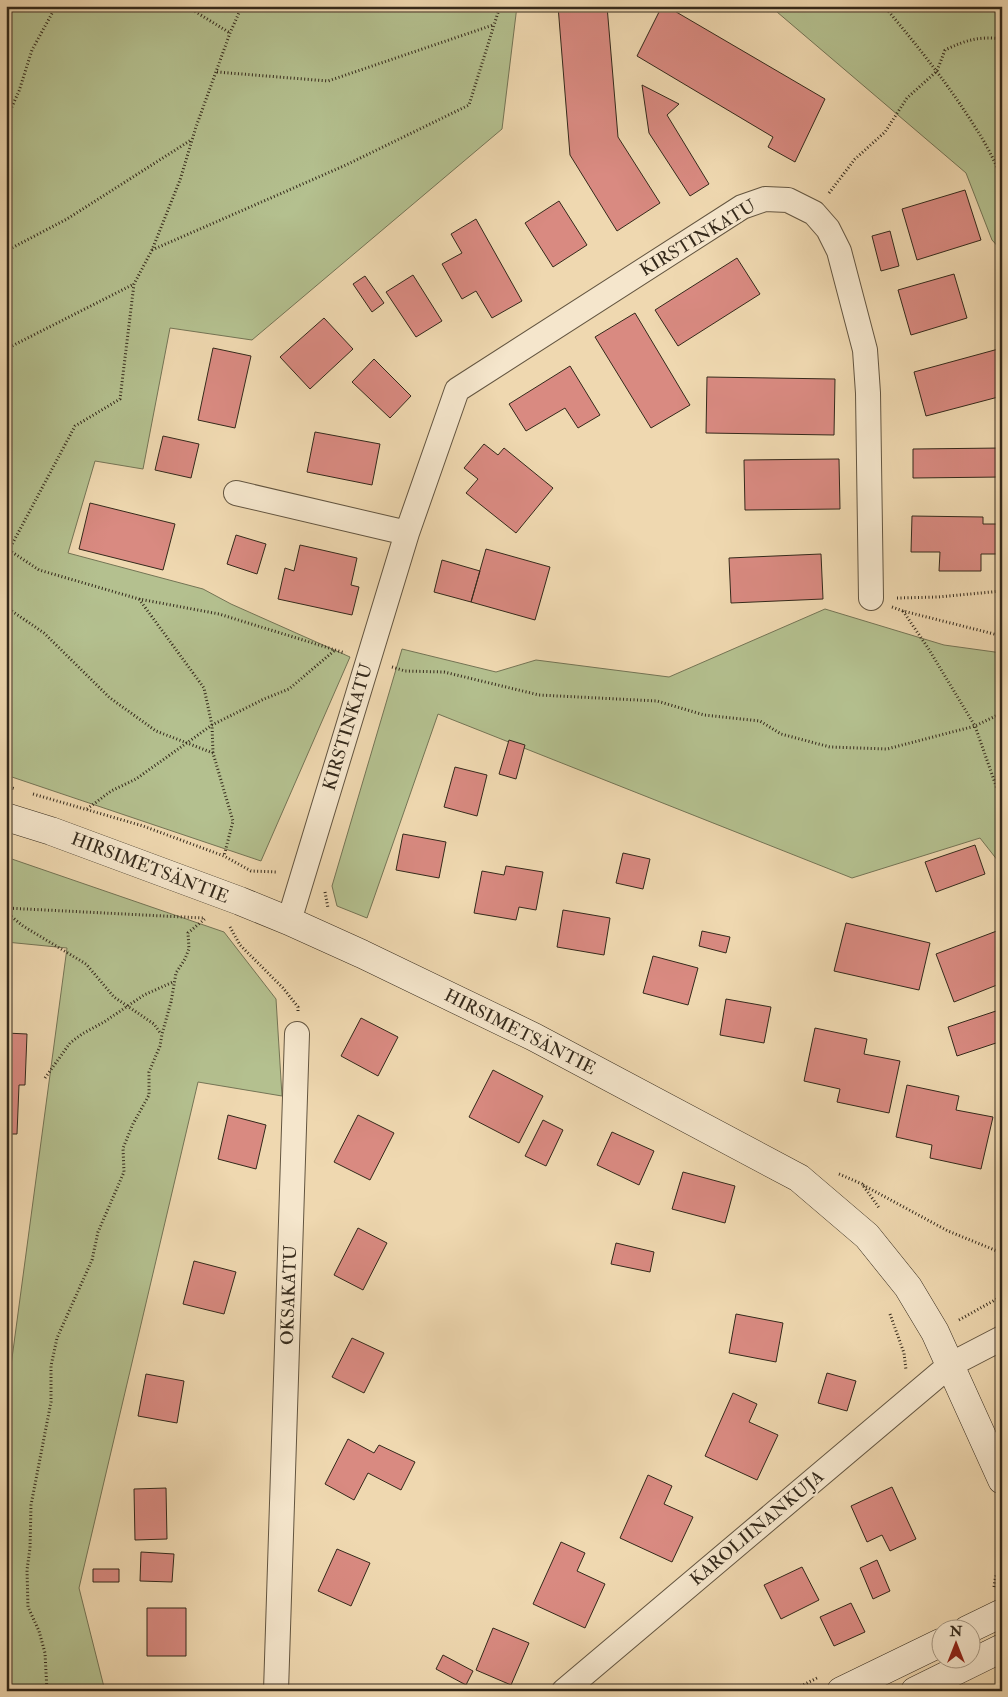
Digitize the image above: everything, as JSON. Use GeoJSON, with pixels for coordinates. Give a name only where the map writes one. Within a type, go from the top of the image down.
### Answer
{"type":"FeatureCollection","features":[{"type":"Feature","properties":{"kind":"street","name":"KIRSTINKATU"},"geometry":{"type":"LineString","coordinates":[[289,921],[407,533],[457,390],[742,208],[765,198],[788,200],[814,213],[828,230],[839,251],[865,350],[868,393],[871,598]]}},
{"type":"Feature","properties":{"kind":"street"},"geometry":{"type":"LineString","coordinates":[[236,492],[407,533]]}},
{"type":"Feature","properties":{"kind":"street","name":"HIRSIMETSÄNTIE"},"geometry":{"type":"LineString","coordinates":[[6,817],[52,831],[234,914],[289,921],[362,954],[534,1037],[798,1178],[868,1236],[908,1287],[936,1332],[1002,1480]]}},
{"type":"Feature","properties":{"kind":"street","name":"OKSAKATU"},"geometry":{"type":"LineString","coordinates":[[276,1691],[297,1034]]}},
{"type":"Feature","properties":{"kind":"street"},"geometry":{"type":"LineString","coordinates":[[950,1365],[1002,1338]]}},
{"type":"Feature","properties":{"kind":"street","name":"KAROLIINANKUJA"},"geometry":{"type":"LineString","coordinates":[[564,1691],[950,1365]]}},
{"type":"Feature","properties":{"kind":"street"},"geometry":{"type":"LineString","coordinates":[[980,1624],[1002,1613]]}},
{"type":"Feature","properties":{"kind":"street"},"geometry":{"type":"LineString","coordinates":[[841,1691],[930,1647]]}},
{"type":"Feature","properties":{"kind":"street"},"geometry":{"type":"LineString","coordinates":[[915,1691],[1002,1648]]}},
{"type":"Feature","properties":{"kind":"path"},"geometry":{"type":"LineString","coordinates":[[6,120],[32,50],[56,6]]}},
{"type":"Feature","properties":{"kind":"path"},"geometry":{"type":"LineString","coordinates":[[186,6],[230,33]]}},
{"type":"Feature","properties":{"kind":"path"},"geometry":{"type":"LineString","coordinates":[[242,6],[230,33],[192,140],[180,180],[152,250],[134,284],[120,399],[76,426],[8,549],[39,570],[139,599],[219,614],[404,671],[444,672],[539,695],[658,701],[704,715],[760,721],[781,734],[830,746],[887,749],[975,726],[1002,713]]}},
{"type":"Feature","properties":{"kind":"path"},"geometry":{"type":"LineString","coordinates":[[152,250],[346,165],[470,105],[500,6]]}},
{"type":"Feature","properties":{"kind":"path"},"geometry":{"type":"LineString","coordinates":[[884,6],[937,71],[972,121],[996,164],[1002,181]]}},
{"type":"Feature","properties":{"kind":"path"},"geometry":{"type":"LineString","coordinates":[[217,72],[328,81],[493,25]]}},
{"type":"Feature","properties":{"kind":"path"},"geometry":{"type":"LineString","coordinates":[[814,213],[855,159],[885,132],[907,98],[937,71],[945,50],[964,41],[985,37],[1002,38]]}},
{"type":"Feature","properties":{"kind":"path"},"geometry":{"type":"LineString","coordinates":[[6,251],[67,219],[192,140]]}},
{"type":"Feature","properties":{"kind":"path"},"geometry":{"type":"LineString","coordinates":[[6,349],[134,284]]}},
{"type":"Feature","properties":{"kind":"path"},"geometry":{"type":"LineString","coordinates":[[871,598],[938,597],[1002,591]]}},
{"type":"Feature","properties":{"kind":"path"},"geometry":{"type":"LineString","coordinates":[[871,598],[903,612],[1002,636]]}},
{"type":"Feature","properties":{"kind":"path"},"geometry":{"type":"LineString","coordinates":[[139,599],[204,688],[212,725],[213,753],[233,821],[224,856]]}},
{"type":"Feature","properties":{"kind":"path"},"geometry":{"type":"LineString","coordinates":[[6,607],[44,634],[110,698],[156,731],[213,753]]}},
{"type":"Feature","properties":{"kind":"path"},"geometry":{"type":"LineString","coordinates":[[903,612],[928,648],[975,726],[1002,803]]}},
{"type":"Feature","properties":{"kind":"path"},"geometry":{"type":"LineString","coordinates":[[86,809],[111,792],[136,779],[212,725],[289,689],[336,650]]}},
{"type":"Feature","properties":{"kind":"path"},"geometry":{"type":"LineString","coordinates":[[235,928],[234,914],[251,871]]}},
{"type":"Feature","properties":{"kind":"path"},"geometry":{"type":"LineString","coordinates":[[6,910],[208,918],[188,933],[189,948],[185,959],[176,973],[160,1046],[149,1072],[149,1095],[133,1124],[123,1148],[124,1172],[98,1232],[92,1260],[57,1338],[51,1366],[51,1402],[31,1505],[30,1548],[27,1570],[28,1607],[39,1631],[45,1653],[46,1691]]}},
{"type":"Feature","properties":{"kind":"path"},"geometry":{"type":"LineString","coordinates":[[6,910],[23,926],[86,964],[114,997],[154,1024],[162,1034]]}},
{"type":"Feature","properties":{"kind":"path"},"geometry":{"type":"LineString","coordinates":[[234,914],[240,944],[283,988],[298,1007],[297,1034]]}},
{"type":"Feature","properties":{"kind":"path"},"geometry":{"type":"LineString","coordinates":[[45,1078],[70,1043],[144,995],[174,981]]}},
{"type":"Feature","properties":{"kind":"path"},"geometry":{"type":"LineString","coordinates":[[862,1184],[948,1231],[1002,1252]]}},
{"type":"Feature","properties":{"kind":"path"},"geometry":{"type":"LineString","coordinates":[[890,1313],[904,1353],[909,1399]]}},
{"type":"Feature","properties":{"kind":"path"},"geometry":{"type":"LineString","coordinates":[[997,1691],[1002,1689]]}},
{"type":"Feature","properties":{"kind":"green space"},"geometry":{"type":"Polygon","coordinates":[[[6,6],[517,6],[502,129],[252,340],[170,328],[143,469],[95,461],[68,553],[203,589],[231,604],[350,657],[261,861],[6,775],[6,6]]]}},
{"type":"Feature","properties":{"kind":"green space"},"geometry":{"type":"Polygon","coordinates":[[[770,6],[1002,6],[1002,251],[992,240],[966,173],[770,6]]]}},
{"type":"Feature","properties":{"kind":"green space"},"geometry":{"type":"Polygon","coordinates":[[[825,609],[944,645],[1002,653],[1002,866],[980,838],[852,878],[438,714],[367,918],[337,906],[332,886],[402,649],[496,672],[536,660],[669,677],[825,609]]]}},
{"type":"Feature","properties":{"kind":"green space"},"geometry":{"type":"Polygon","coordinates":[[[6,857],[224,932],[276,999],[282,1096],[198,1082],[79,1588],[105,1691],[6,1691],[6,1403],[67,948],[6,942],[6,857]]]}},
{"type":"Feature","properties":{"kind":"building"},"geometry":{"type":"Polygon","coordinates":[[[558,6],[607,6],[618,137],[660,203],[617,231],[570,155],[558,6]]]}},
{"type":"Feature","properties":{"kind":"building"},"geometry":{"type":"Polygon","coordinates":[[[662,6],[666,6],[825,99],[795,162],[768,147],[773,137],[637,56],[662,6]]]}},
{"type":"Feature","properties":{"kind":"building"},"geometry":{"type":"Polygon","coordinates":[[[642,85],[679,104],[667,115],[709,184],[690,196],[649,133],[642,85]]]}},
{"type":"Feature","properties":{"kind":"building"},"geometry":{"type":"Polygon","coordinates":[[[965,190],[981,240],[917,260],[902,209],[965,190]]]}},
{"type":"Feature","properties":{"kind":"building"},"geometry":{"type":"Polygon","coordinates":[[[559,201],[587,245],[553,267],[525,223],[559,201]]]}},
{"type":"Feature","properties":{"kind":"building"},"geometry":{"type":"Polygon","coordinates":[[[476,219],[522,301],[492,318],[476,291],[462,299],[442,264],[462,253],[451,234],[476,219]]]}},
{"type":"Feature","properties":{"kind":"building"},"geometry":{"type":"Polygon","coordinates":[[[890,231],[899,266],[881,271],[872,236],[890,231]]]}},
{"type":"Feature","properties":{"kind":"building"},"geometry":{"type":"Polygon","coordinates":[[[737,258],[760,294],[678,346],[655,310],[737,258]]]}},
{"type":"Feature","properties":{"kind":"building"},"geometry":{"type":"Polygon","coordinates":[[[954,274],[967,318],[911,335],[898,290],[954,274]]]}},
{"type":"Feature","properties":{"kind":"building"},"geometry":{"type":"Polygon","coordinates":[[[413,275],[442,321],[416,337],[386,292],[413,275]]]}},
{"type":"Feature","properties":{"kind":"building"},"geometry":{"type":"Polygon","coordinates":[[[365,276],[384,303],[372,312],[353,284],[365,276]]]}},
{"type":"Feature","properties":{"kind":"building"},"geometry":{"type":"Polygon","coordinates":[[[635,313],[690,405],[651,428],[595,337],[635,313]]]}},
{"type":"Feature","properties":{"kind":"building"},"geometry":{"type":"Polygon","coordinates":[[[324,318],[353,349],[310,389],[280,357],[324,318]]]}},
{"type":"Feature","properties":{"kind":"building"},"geometry":{"type":"Polygon","coordinates":[[[213,348],[251,356],[235,428],[198,420],[213,348]]]}},
{"type":"Feature","properties":{"kind":"building"},"geometry":{"type":"Polygon","coordinates":[[[1002,348],[1002,396],[926,416],[914,372],[1002,348]]]}},
{"type":"Feature","properties":{"kind":"building"},"geometry":{"type":"Polygon","coordinates":[[[374,359],[411,396],[390,418],[352,382],[374,359]]]}},
{"type":"Feature","properties":{"kind":"building"},"geometry":{"type":"Polygon","coordinates":[[[570,366],[600,415],[578,428],[565,408],[526,431],[509,404],[570,366]]]}},
{"type":"Feature","properties":{"kind":"building"},"geometry":{"type":"Polygon","coordinates":[[[707,377],[835,379],[834,435],[706,433],[707,377]]]}},
{"type":"Feature","properties":{"kind":"building"},"geometry":{"type":"Polygon","coordinates":[[[315,432],[380,444],[372,485],[307,472],[315,432]]]}},
{"type":"Feature","properties":{"kind":"building"},"geometry":{"type":"Polygon","coordinates":[[[163,436],[199,444],[191,478],[155,470],[163,436]]]}},
{"type":"Feature","properties":{"kind":"building"},"geometry":{"type":"Polygon","coordinates":[[[484,444],[498,455],[504,448],[553,488],[516,533],[466,493],[478,479],[464,468],[484,444]]]}},
{"type":"Feature","properties":{"kind":"building"},"geometry":{"type":"Polygon","coordinates":[[[1002,448],[1002,477],[913,478],[913,449],[1002,448]]]}},
{"type":"Feature","properties":{"kind":"building"},"geometry":{"type":"Polygon","coordinates":[[[839,459],[840,509],[745,510],[744,460],[839,459]]]}},
{"type":"Feature","properties":{"kind":"building"},"geometry":{"type":"Polygon","coordinates":[[[90,503],[175,524],[163,570],[79,549],[90,503]]]}},
{"type":"Feature","properties":{"kind":"building"},"geometry":{"type":"Polygon","coordinates":[[[912,516],[983,517],[983,524],[1002,524],[1002,554],[981,554],[981,571],[939,571],[940,552],[911,552],[912,516]]]}},
{"type":"Feature","properties":{"kind":"building"},"geometry":{"type":"Polygon","coordinates":[[[236,535],[266,544],[257,574],[227,564],[236,535]]]}},
{"type":"Feature","properties":{"kind":"building"},"geometry":{"type":"Polygon","coordinates":[[[300,545],[357,558],[351,585],[359,587],[352,615],[278,599],[285,568],[294,571],[300,545]]]}},
{"type":"Feature","properties":{"kind":"building"},"geometry":{"type":"Polygon","coordinates":[[[486,549],[550,567],[535,620],[471,602],[486,549]]]}},
{"type":"Feature","properties":{"kind":"building"},"geometry":{"type":"Polygon","coordinates":[[[821,554],[823,599],[731,603],[729,558],[821,554]]]}},
{"type":"Feature","properties":{"kind":"building"},"geometry":{"type":"Polygon","coordinates":[[[442,560],[480,571],[471,602],[434,592],[442,560]]]}},
{"type":"Feature","properties":{"kind":"building"},"geometry":{"type":"Polygon","coordinates":[[[509,740],[525,745],[516,779],[499,774],[509,740]]]}},
{"type":"Feature","properties":{"kind":"building"},"geometry":{"type":"Polygon","coordinates":[[[455,767],[487,775],[477,816],[444,807],[455,767]]]}},
{"type":"Feature","properties":{"kind":"building"},"geometry":{"type":"Polygon","coordinates":[[[403,834],[446,842],[439,878],[396,870],[403,834]]]}},
{"type":"Feature","properties":{"kind":"building"},"geometry":{"type":"Polygon","coordinates":[[[975,845],[985,874],[936,892],[925,862],[975,845]]]}},
{"type":"Feature","properties":{"kind":"building"},"geometry":{"type":"Polygon","coordinates":[[[623,853],[650,859],[643,889],[616,883],[623,853]]]}},
{"type":"Feature","properties":{"kind":"building"},"geometry":{"type":"Polygon","coordinates":[[[506,866],[543,872],[536,910],[519,907],[516,920],[474,913],[482,871],[504,875],[506,866]]]}},
{"type":"Feature","properties":{"kind":"building"},"geometry":{"type":"Polygon","coordinates":[[[563,910],[610,918],[604,955],[557,947],[563,910]]]}},
{"type":"Feature","properties":{"kind":"building"},"geometry":{"type":"Polygon","coordinates":[[[846,923],[930,943],[919,990],[834,971],[846,923]]]}},
{"type":"Feature","properties":{"kind":"building"},"geometry":{"type":"Polygon","coordinates":[[[1002,929],[1002,983],[954,1002],[936,954],[1002,929]]]}},
{"type":"Feature","properties":{"kind":"building"},"geometry":{"type":"Polygon","coordinates":[[[702,931],[730,937],[726,953],[699,946],[702,931]]]}},
{"type":"Feature","properties":{"kind":"building"},"geometry":{"type":"Polygon","coordinates":[[[653,956],[698,968],[688,1005],[643,993],[653,956]]]}},
{"type":"Feature","properties":{"kind":"building"},"geometry":{"type":"Polygon","coordinates":[[[726,999],[771,1007],[764,1043],[720,1035],[726,999]]]}},
{"type":"Feature","properties":{"kind":"building"},"geometry":{"type":"Polygon","coordinates":[[[1002,1009],[1002,1041],[957,1056],[948,1027],[1002,1009]]]}},
{"type":"Feature","properties":{"kind":"building"},"geometry":{"type":"Polygon","coordinates":[[[361,1018],[398,1037],[378,1076],[341,1056],[361,1018]]]}},
{"type":"Feature","properties":{"kind":"building"},"geometry":{"type":"Polygon","coordinates":[[[815,1028],[867,1039],[864,1054],[900,1061],[889,1113],[837,1102],[840,1089],[804,1081],[815,1028]]]}},
{"type":"Feature","properties":{"kind":"building"},"geometry":{"type":"Polygon","coordinates":[[[6,1033],[27,1034],[25,1085],[19,1085],[17,1134],[6,1134],[6,1033]]]}},
{"type":"Feature","properties":{"kind":"building"},"geometry":{"type":"Polygon","coordinates":[[[493,1070],[543,1096],[519,1143],[469,1117],[493,1070]]]}},
{"type":"Feature","properties":{"kind":"building"},"geometry":{"type":"Polygon","coordinates":[[[907,1085],[959,1096],[956,1110],[993,1117],[981,1169],[930,1158],[932,1145],[896,1137],[907,1085]]]}},
{"type":"Feature","properties":{"kind":"building"},"geometry":{"type":"Polygon","coordinates":[[[228,1115],[266,1125],[256,1169],[218,1159],[228,1115]]]}},
{"type":"Feature","properties":{"kind":"building"},"geometry":{"type":"Polygon","coordinates":[[[358,1115],[394,1133],[370,1180],[334,1162],[358,1115]]]}},
{"type":"Feature","properties":{"kind":"building"},"geometry":{"type":"Polygon","coordinates":[[[543,1120],[563,1130],[546,1166],[525,1156],[543,1120]]]}},
{"type":"Feature","properties":{"kind":"building"},"geometry":{"type":"Polygon","coordinates":[[[612,1132],[654,1151],[639,1185],[597,1165],[612,1132]]]}},
{"type":"Feature","properties":{"kind":"building"},"geometry":{"type":"Polygon","coordinates":[[[683,1172],[735,1186],[725,1223],[672,1209],[683,1172]]]}},
{"type":"Feature","properties":{"kind":"building"},"geometry":{"type":"Polygon","coordinates":[[[358,1228],[387,1243],[363,1290],[334,1275],[358,1228]]]}},
{"type":"Feature","properties":{"kind":"building"},"geometry":{"type":"Polygon","coordinates":[[[616,1243],[654,1252],[650,1272],[611,1264],[616,1243]]]}},
{"type":"Feature","properties":{"kind":"building"},"geometry":{"type":"Polygon","coordinates":[[[194,1261],[236,1272],[224,1314],[183,1304],[194,1261]]]}},
{"type":"Feature","properties":{"kind":"building"},"geometry":{"type":"Polygon","coordinates":[[[736,1314],[783,1323],[776,1362],[729,1353],[736,1314]]]}},
{"type":"Feature","properties":{"kind":"building"},"geometry":{"type":"Polygon","coordinates":[[[352,1338],[384,1353],[364,1393],[332,1377],[352,1338]]]}},
{"type":"Feature","properties":{"kind":"building"},"geometry":{"type":"Polygon","coordinates":[[[827,1373],[856,1381],[847,1411],[818,1403],[827,1373]]]}},
{"type":"Feature","properties":{"kind":"building"},"geometry":{"type":"Polygon","coordinates":[[[146,1374],[184,1381],[177,1423],[138,1416],[146,1374]]]}},
{"type":"Feature","properties":{"kind":"building"},"geometry":{"type":"Polygon","coordinates":[[[733,1393],[757,1404],[749,1422],[778,1435],[757,1480],[705,1456],[733,1393]]]}},
{"type":"Feature","properties":{"kind":"building"},"geometry":{"type":"Polygon","coordinates":[[[348,1439],[374,1453],[379,1445],[415,1462],[401,1490],[368,1473],[354,1500],[325,1484],[348,1439]]]}},
{"type":"Feature","properties":{"kind":"building"},"geometry":{"type":"Polygon","coordinates":[[[648,1475],[672,1486],[664,1504],[693,1517],[672,1562],[620,1538],[648,1475]]]}},
{"type":"Feature","properties":{"kind":"building"},"geometry":{"type":"Polygon","coordinates":[[[892,1487],[916,1539],[890,1551],[882,1535],[867,1542],[851,1506],[892,1487]]]}},
{"type":"Feature","properties":{"kind":"building"},"geometry":{"type":"Polygon","coordinates":[[[166,1488],[167,1539],[135,1540],[134,1489],[166,1488]]]}},
{"type":"Feature","properties":{"kind":"building"},"geometry":{"type":"Polygon","coordinates":[[[561,1542],[585,1553],[577,1571],[605,1584],[585,1628],[533,1604],[561,1542]]]}},
{"type":"Feature","properties":{"kind":"building"},"geometry":{"type":"Polygon","coordinates":[[[337,1549],[370,1563],[351,1606],[318,1591],[337,1549]]]}},
{"type":"Feature","properties":{"kind":"building"},"geometry":{"type":"Polygon","coordinates":[[[141,1552],[174,1554],[172,1582],[140,1581],[141,1552]]]}},
{"type":"Feature","properties":{"kind":"building"},"geometry":{"type":"Polygon","coordinates":[[[877,1560],[890,1591],[873,1599],[860,1568],[877,1560]]]}},
{"type":"Feature","properties":{"kind":"building"},"geometry":{"type":"Polygon","coordinates":[[[802,1567],[819,1600],[781,1619],[764,1585],[802,1567]]]}},
{"type":"Feature","properties":{"kind":"building"},"geometry":{"type":"Polygon","coordinates":[[[93,1569],[119,1569],[119,1582],[93,1582],[93,1569]]]}},
{"type":"Feature","properties":{"kind":"building"},"geometry":{"type":"Polygon","coordinates":[[[851,1603],[865,1632],[834,1646],[820,1617],[851,1603]]]}},
{"type":"Feature","properties":{"kind":"building"},"geometry":{"type":"Polygon","coordinates":[[[147,1608],[186,1608],[186,1656],[147,1656],[147,1608]]]}},
{"type":"Feature","properties":{"kind":"building"},"geometry":{"type":"Polygon","coordinates":[[[493,1628],[529,1643],[511,1685],[476,1670],[493,1628]]]}},
{"type":"Feature","properties":{"kind":"building"},"geometry":{"type":"Polygon","coordinates":[[[443,1655],[473,1671],[466,1685],[436,1669],[443,1655]]]}}]}
